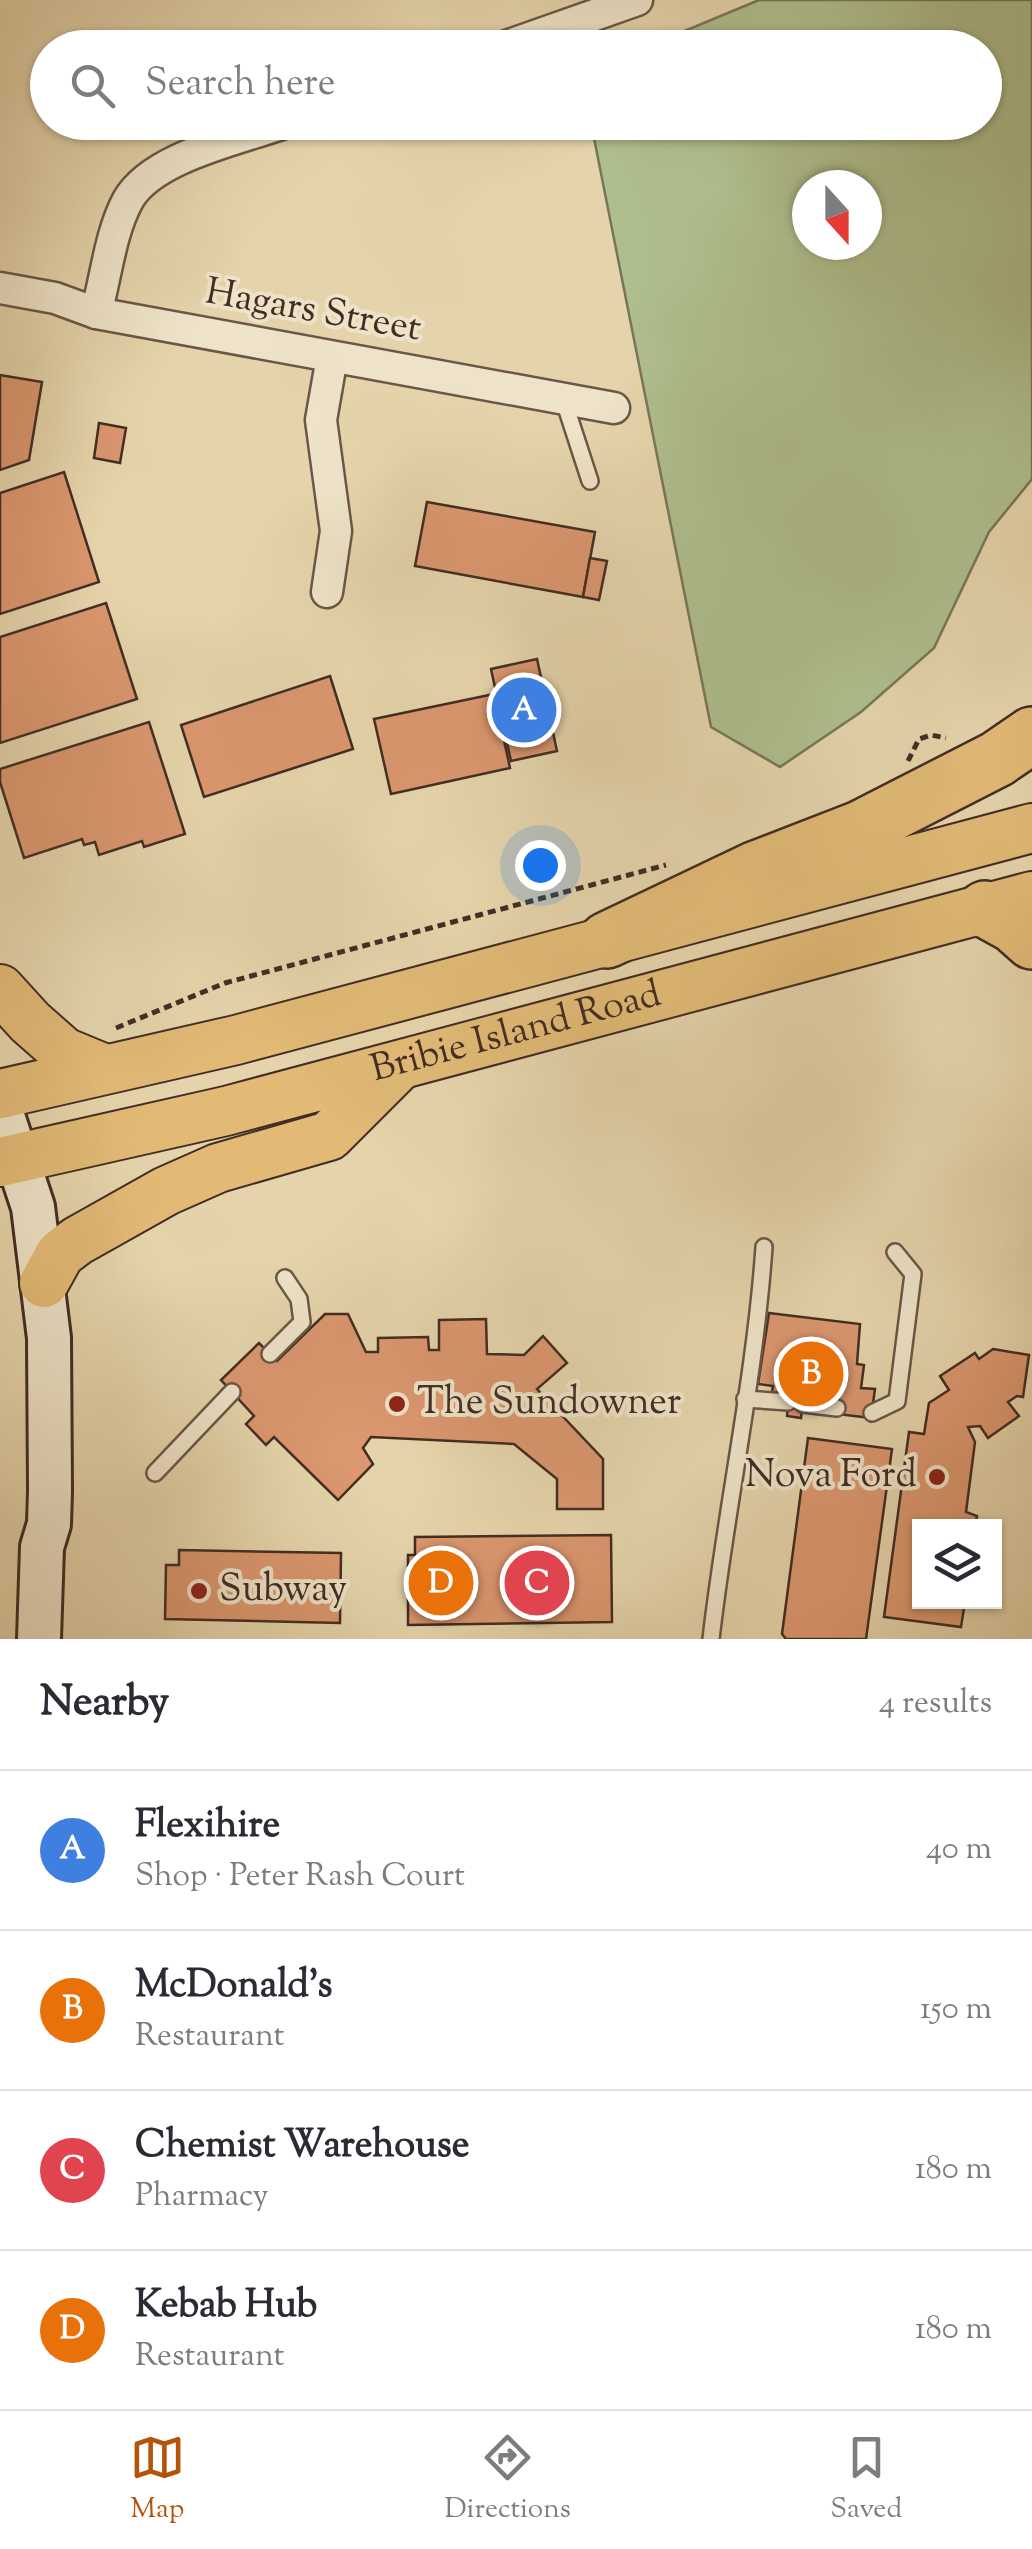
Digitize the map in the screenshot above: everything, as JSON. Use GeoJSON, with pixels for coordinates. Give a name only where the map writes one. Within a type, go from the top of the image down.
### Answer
{"type":"FeatureCollection","features":[{"type":"Feature","properties":{"kind":"highway"},"geometry":{"type":"LineString","coordinates":[[607,940],[754,870],[860,829],[967,774],[1032,735]]}},
{"type":"Feature","properties":{"kind":"highway"},"geometry":{"type":"LineString","coordinates":[[1008,902],[1014,925],[1032,941]]}},
{"type":"Feature","properties":{"kind":"main road","name":"Bribie Island Road"},"geometry":{"type":"LineString","coordinates":[[0,1094],[84,1060],[236,1040],[1032,828]]}},
{"type":"Feature","properties":{"kind":"main road","name":"Bribie Island Road"},"geometry":{"type":"LineString","coordinates":[[10,1160],[226,1110],[1008,902]]}},
{"type":"Feature","properties":{"kind":"main road"},"geometry":{"type":"LineString","coordinates":[[0,989],[30,1022],[84,1060]]}},
{"type":"Feature","properties":{"kind":"main road"},"geometry":{"type":"LineString","coordinates":[[44,1284],[60,1254],[77,1241],[166,1192],[218,1168],[329,1136],[399,1065]]}},
{"type":"Feature","properties":{"kind":"street"},"geometry":{"type":"LineString","coordinates":[[552,30],[637,0]]}},
{"type":"Feature","properties":{"kind":"street"},"geometry":{"type":"LineString","coordinates":[[96,313],[120,220],[139,185],[174,162],[236,140]]}},
{"type":"Feature","properties":{"kind":"street","name":"Hagars Street"},"geometry":{"type":"LineString","coordinates":[[0,288],[55,298],[96,313],[614,408]]}},
{"type":"Feature","properties":{"kind":"street"},"geometry":{"type":"LineString","coordinates":[[327,592],[336,531],[321,420],[332,356]]}},
{"type":"Feature","properties":{"kind":"street"},"geometry":{"type":"LineString","coordinates":[[0,1107],[10,1160],[33,1206],[44,1284],[51,1389],[49,1524],[56,1550],[60,1639]]}},
{"type":"Feature","properties":{"kind":"street"},"geometry":{"type":"LineString","coordinates":[[12,1639],[19,1623],[27,1546],[49,1524]]}},
{"type":"Feature","properties":{"kind":"street"},"geometry":{"type":"LineString","coordinates":[[40,1639],[42,1546],[49,1524]]}},
{"type":"Feature","properties":{"kind":"lane"},"geometry":{"type":"LineString","coordinates":[[563,398],[590,480]]}},
{"type":"Feature","properties":{"kind":"lane"},"geometry":{"type":"LineString","coordinates":[[711,1639],[760,1301],[764,1246]]}},
{"type":"Feature","properties":{"kind":"lane"},"geometry":{"type":"LineString","coordinates":[[872,1413],[897,1401],[913,1274],[895,1252]]}},
{"type":"Feature","properties":{"kind":"lane"},"geometry":{"type":"LineString","coordinates":[[270,1354],[302,1322],[299,1298],[285,1278]]}},
{"type":"Feature","properties":{"kind":"lane"},"geometry":{"type":"LineString","coordinates":[[155,1472],[232,1392]]}},
{"type":"Feature","properties":{"kind":"lane"},"geometry":{"type":"LineString","coordinates":[[745,1399],[837,1408]]}},
{"type":"Feature","properties":{"kind":"path"},"geometry":{"type":"LineString","coordinates":[[903,768],[915,743],[925,736],[938,735],[951,743],[967,774]]}},
{"type":"Feature","properties":{"kind":"path"},"geometry":{"type":"LineString","coordinates":[[84,1060],[225,983],[679,861]]}},
{"type":"Feature","properties":{"kind":"green space"},"geometry":{"type":"Polygon","coordinates":[[[759,0],[1032,0],[1032,479],[989,532],[934,648],[861,712],[780,767],[711,727],[594,140],[1002,140],[1002,30],[687,30],[759,0]]]}},
{"type":"Feature","properties":{"kind":"building"},"geometry":{"type":"Polygon","coordinates":[[[0,375],[42,382],[29,460],[0,470],[0,375]]]}},
{"type":"Feature","properties":{"kind":"building"},"geometry":{"type":"Polygon","coordinates":[[[99,423],[126,428],[120,463],[94,458],[99,423]]]}},
{"type":"Feature","properties":{"kind":"building"},"geometry":{"type":"Polygon","coordinates":[[[64,472],[99,582],[0,614],[0,493],[64,472]]]}},
{"type":"Feature","properties":{"kind":"building"},"geometry":{"type":"Polygon","coordinates":[[[427,502],[595,532],[583,597],[415,566],[427,502]]]}},
{"type":"Feature","properties":{"kind":"building"},"geometry":{"type":"Polygon","coordinates":[[[590,558],[607,561],[599,600],[583,597],[590,558]]]}},
{"type":"Feature","properties":{"kind":"building"},"geometry":{"type":"Polygon","coordinates":[[[106,603],[137,699],[0,743],[0,637],[106,603]]]}},
{"type":"Feature","properties":{"kind":"building"},"geometry":{"type":"Polygon","coordinates":[[[537,659],[557,751],[511,761],[491,669],[537,659]]]}},
{"type":"Feature","properties":{"kind":"building"},"geometry":{"type":"Polygon","coordinates":[[[330,676],[353,749],[204,797],[181,725],[330,676]]]}},
{"type":"Feature","properties":{"kind":"building"},"geometry":{"type":"Polygon","coordinates":[[[494,694],[510,768],[391,794],[374,719],[494,694]]]}},
{"type":"Feature","properties":{"kind":"building"},"geometry":{"type":"Polygon","coordinates":[[[149,722],[185,834],[144,847],[142,841],[99,855],[95,842],[84,845],[82,839],[24,858],[0,782],[0,769],[149,722]]]}},
{"type":"Feature","properties":{"kind":"building"},"geometry":{"type":"Polygon","coordinates":[[[769,1313],[860,1324],[857,1364],[864,1365],[861,1388],[875,1389],[871,1418],[837,1414],[838,1400],[803,1396],[801,1418],[787,1416],[789,1394],[772,1392],[773,1386],[758,1384],[769,1313]]]}},
{"type":"Feature","properties":{"kind":"building","name":"The Sundowner"},"geometry":{"type":"Polygon","coordinates":[[[325,1314],[348,1314],[366,1352],[378,1352],[378,1338],[428,1337],[429,1350],[439,1350],[439,1320],[486,1319],[487,1354],[524,1355],[543,1336],[567,1363],[537,1389],[603,1459],[603,1509],[557,1509],[557,1479],[514,1444],[371,1437],[363,1448],[373,1464],[338,1500],[274,1437],[266,1445],[246,1424],[254,1416],[221,1380],[259,1343],[277,1361],[325,1314]]]}},
{"type":"Feature","properties":{"kind":"building","name":"Nova Ford"},"geometry":{"type":"Polygon","coordinates":[[[993,1349],[1029,1355],[1023,1397],[1008,1402],[1019,1416],[988,1438],[980,1426],[968,1427],[975,1442],[966,1512],[976,1519],[912,1519],[912,1609],[964,1609],[961,1627],[884,1617],[909,1432],[924,1434],[929,1403],[949,1390],[940,1376],[975,1353],[979,1359],[993,1349]]]}},
{"type":"Feature","properties":{"kind":"building"},"geometry":{"type":"Polygon","coordinates":[[[808,1438],[892,1449],[866,1639],[786,1639],[782,1634],[808,1438]]]}},
{"type":"Feature","properties":{"kind":"building"},"geometry":{"type":"Polygon","coordinates":[[[611,1535],[612,1622],[408,1625],[408,1555],[415,1555],[415,1537],[611,1535]]]}},
{"type":"Feature","properties":{"kind":"building"},"geometry":{"type":"Polygon","coordinates":[[[179,1550],[341,1553],[340,1623],[165,1619],[166,1565],[179,1565],[179,1550]]]}},
{"type":"Feature","properties":{"kind":"place","name":"Flexihire"},"geometry":{"type":"Point","coordinates":[524,710]}},
{"type":"Feature","properties":{"kind":"place","name":"McDonald's"},"geometry":{"type":"Point","coordinates":[811,1374]}},
{"type":"Feature","properties":{"kind":"place","name":"The Sundowner"},"geometry":{"type":"Point","coordinates":[397,1404]}},
{"type":"Feature","properties":{"kind":"place","name":"Nova Ford"},"geometry":{"type":"Point","coordinates":[937,1477]}},
{"type":"Feature","properties":{"kind":"place","name":"Kebab Hub"},"geometry":{"type":"Point","coordinates":[441,1583]}},
{"type":"Feature","properties":{"kind":"place","name":"Chemist Warehouse"},"geometry":{"type":"Point","coordinates":[537,1583]}},
{"type":"Feature","properties":{"kind":"place","name":"Subway"},"geometry":{"type":"Point","coordinates":[199,1591]}}]}
